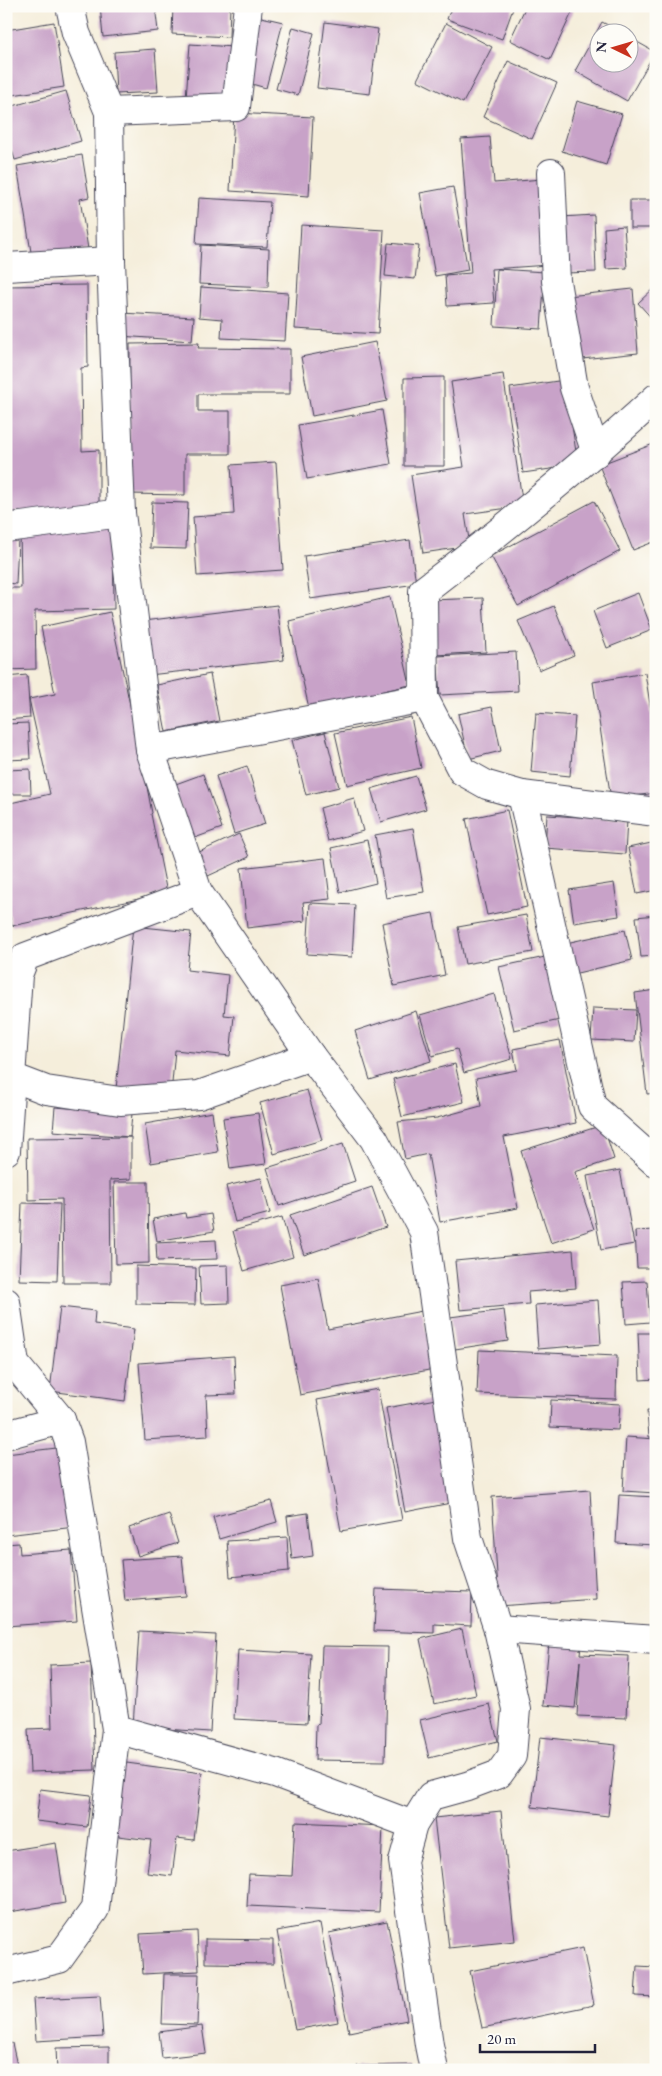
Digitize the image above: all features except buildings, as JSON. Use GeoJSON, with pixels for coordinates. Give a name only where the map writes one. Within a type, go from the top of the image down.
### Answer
{"type":"FeatureCollection","features":[{"type":"Feature","properties":{"kind":"street"},"geometry":{"type":"LineString","coordinates":[[70,6],[76,33],[110,112],[111,261],[121,513],[150,750],[198,892],[311,1056],[374,1139],[424,1232],[468,1538],[498,1628],[516,1709],[512,1756],[499,1774],[467,1786],[431,1796],[414,1825],[403,1861],[434,2070]]}},
{"type":"Feature","properties":{"kind":"street"},"geometry":{"type":"LineString","coordinates":[[110,112],[236,107],[248,6]]}},
{"type":"Feature","properties":{"kind":"street"},"geometry":{"type":"LineString","coordinates":[[551,173],[556,281],[574,388],[596,454]]}},
{"type":"Feature","properties":{"kind":"street"},"geometry":{"type":"LineString","coordinates":[[6,267],[111,261]]}},
{"type":"Feature","properties":{"kind":"street"},"geometry":{"type":"LineString","coordinates":[[656,398],[596,454],[507,527],[423,591],[424,698],[462,771],[487,786],[522,796],[656,812]]}},
{"type":"Feature","properties":{"kind":"street"},"geometry":{"type":"LineString","coordinates":[[6,528],[121,513]]}},
{"type":"Feature","properties":{"kind":"street"},"geometry":{"type":"LineString","coordinates":[[150,750],[424,698]]}},
{"type":"Feature","properties":{"kind":"street"},"geometry":{"type":"LineString","coordinates":[[522,796],[592,1106],[656,1163]]}},
{"type":"Feature","properties":{"kind":"street"},"geometry":{"type":"LineString","coordinates":[[6,1151],[18,975],[25,957],[198,892]]}},
{"type":"Feature","properties":{"kind":"street"},"geometry":{"type":"LineString","coordinates":[[12,1077],[46,1090],[120,1101],[199,1095],[311,1056]]}},
{"type":"Feature","properties":{"kind":"street"},"geometry":{"type":"LineString","coordinates":[[6,1302],[15,1364],[61,1420],[69,1442],[116,1729],[95,1909],[59,1959],[6,1972]]}},
{"type":"Feature","properties":{"kind":"street"},"geometry":{"type":"LineString","coordinates":[[6,1435],[61,1420]]}},
{"type":"Feature","properties":{"kind":"street"},"geometry":{"type":"LineString","coordinates":[[498,1628],[656,1640]]}},
{"type":"Feature","properties":{"kind":"street"},"geometry":{"type":"LineString","coordinates":[[116,1729],[276,1773],[414,1825]]}}]}
